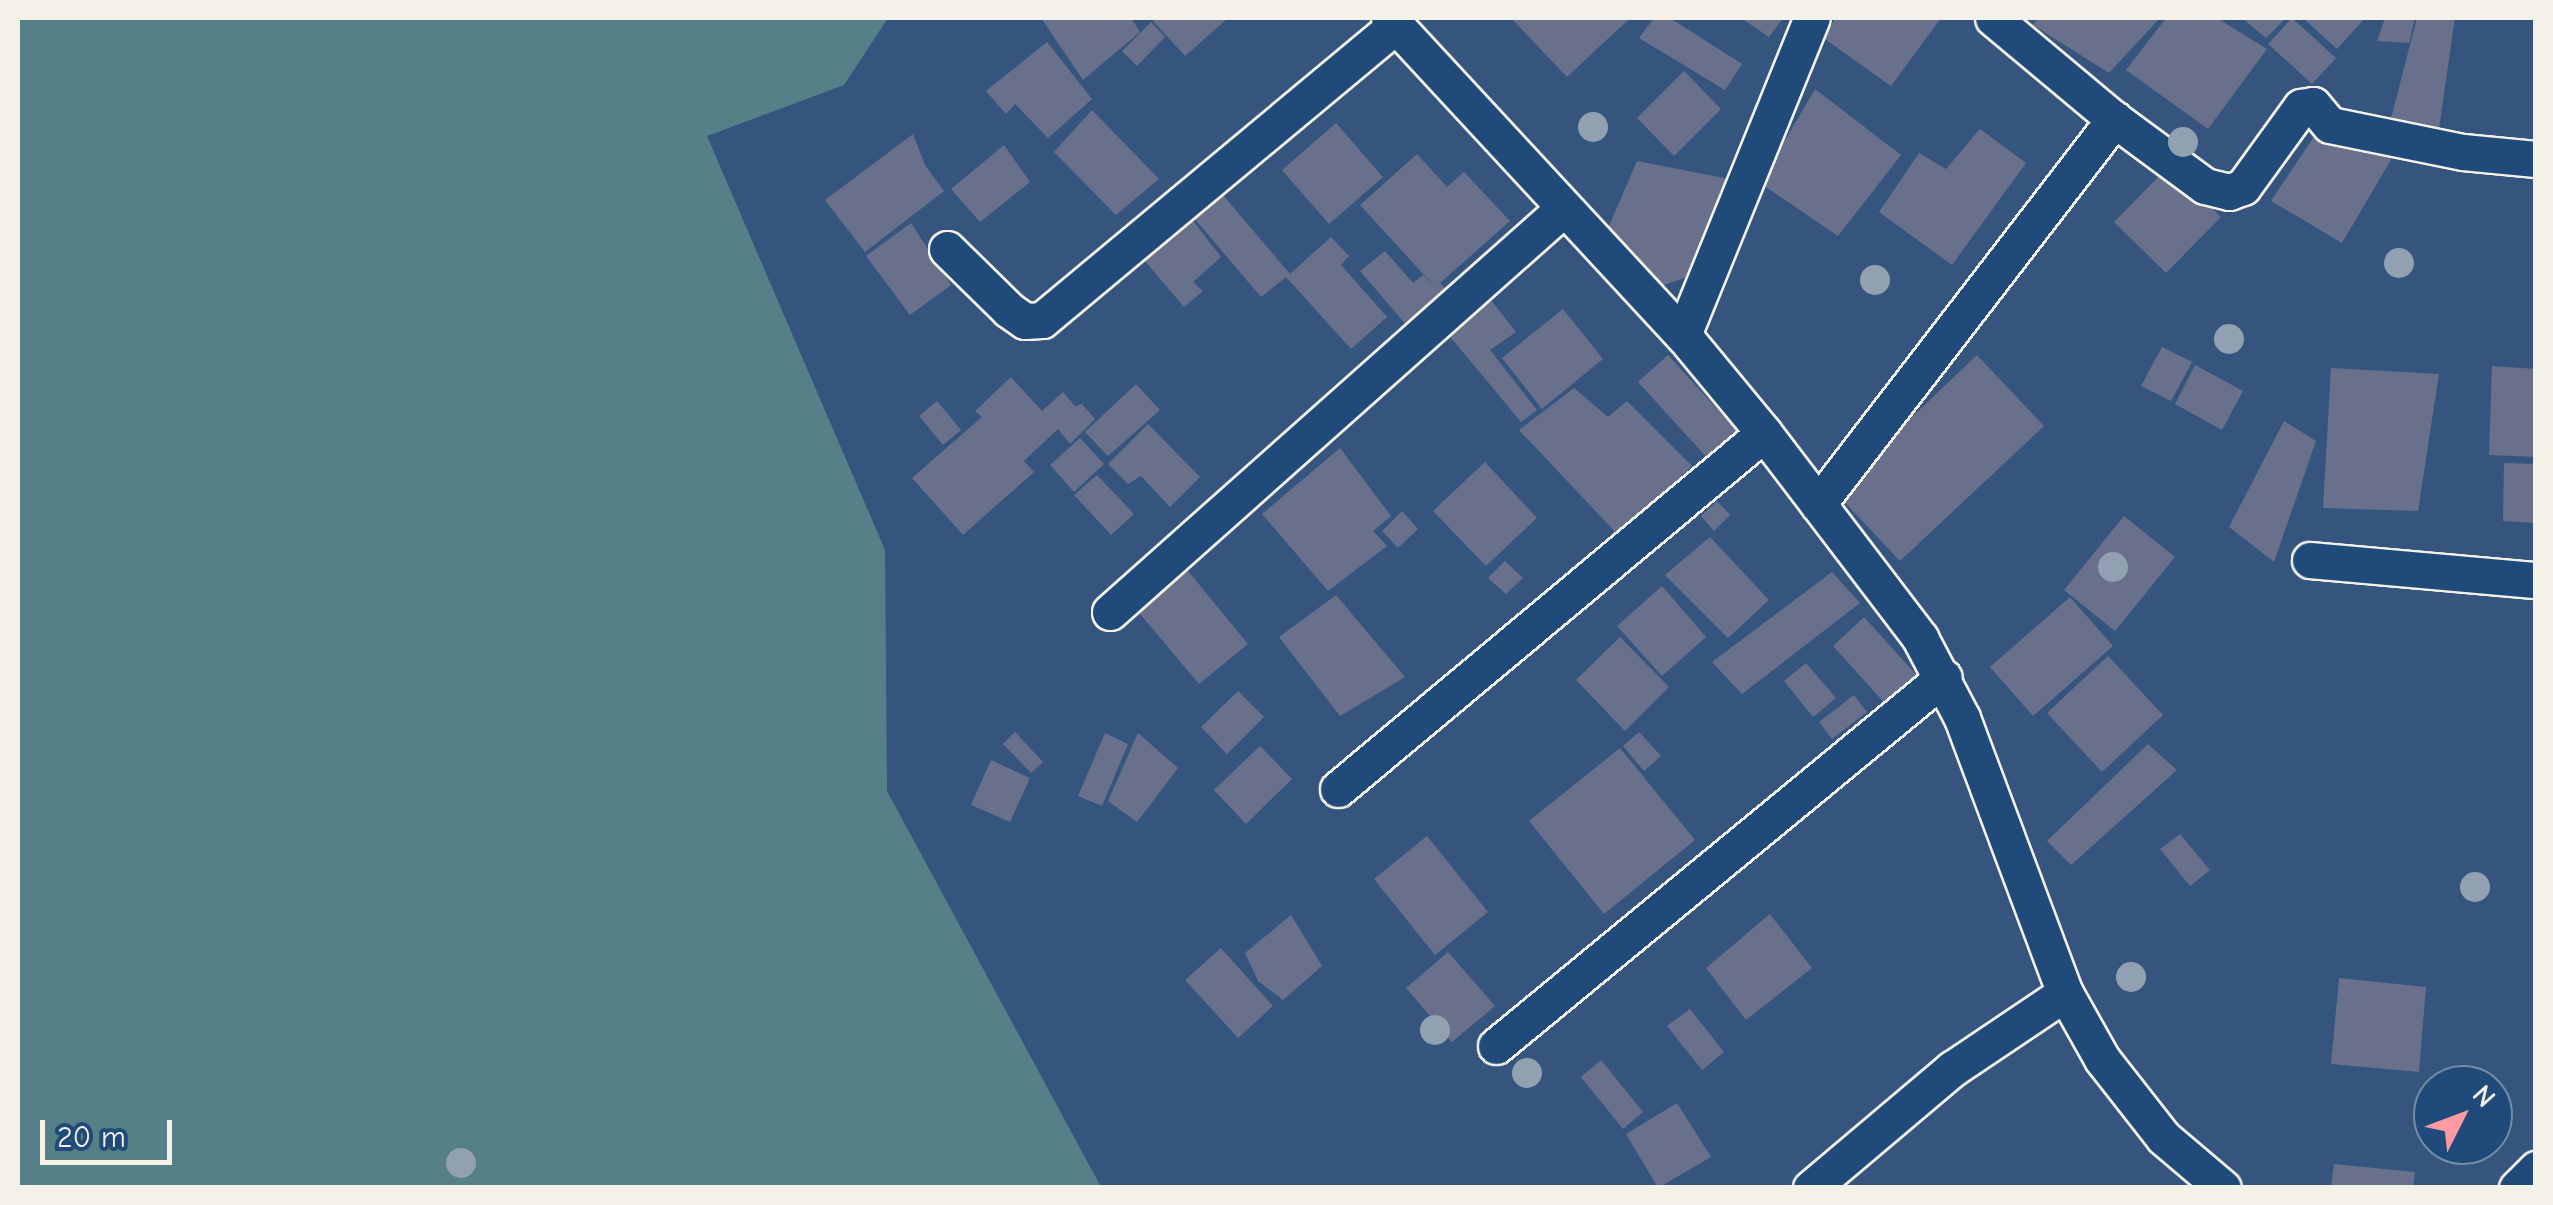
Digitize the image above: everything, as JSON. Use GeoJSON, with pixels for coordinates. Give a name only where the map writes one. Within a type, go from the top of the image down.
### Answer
{"type":"FeatureCollection","features":[{"type":"Feature","properties":{"kind":"street"},"geometry":{"type":"LineString","coordinates":[[1683,335],[1812,18]]}},
{"type":"Feature","properties":{"kind":"street"},"geometry":{"type":"LineString","coordinates":[[1993,18],[2114,119],[2205,186],[2228,192],[2243,187],[2301,107],[2313,105],[2330,125],[2463,152],[2536,159]]}},
{"type":"Feature","properties":{"kind":"street"},"geometry":{"type":"LineString","coordinates":[[946,249],[1008,310],[1025,321],[1042,320],[1392,22],[1683,335],[1764,433],[1944,676],[2065,993],[2102,1060],[2164,1138],[2223,1188]]}},
{"type":"Feature","properties":{"kind":"street"},"geometry":{"type":"LineString","coordinates":[[1818,504],[2114,119]]}},
{"type":"Feature","properties":{"kind":"street"},"geometry":{"type":"LineString","coordinates":[[1110,612],[1564,208]]}},
{"type":"Feature","properties":{"kind":"street"},"geometry":{"type":"LineString","coordinates":[[1338,789],[1764,433]]}},
{"type":"Feature","properties":{"kind":"street"},"geometry":{"type":"LineString","coordinates":[[2310,560],[2536,580]]}},
{"type":"Feature","properties":{"kind":"street"},"geometry":{"type":"LineString","coordinates":[[1496,1046],[1944,676]]}},
{"type":"Feature","properties":{"kind":"street"},"geometry":{"type":"LineString","coordinates":[[1811,1188],[1952,1069],[2065,993]]}},
{"type":"Feature","properties":{"kind":"street"},"geometry":{"type":"LineString","coordinates":[[2517,1188],[2536,1169]]}},
{"type":"Feature","properties":{"kind":"green space"},"geometry":{"type":"Polygon","coordinates":[[[18,18],[888,18],[844,85],[707,136],[885,550],[887,791],[1101,1187],[18,1187],[18,18]]]}},
{"type":"Feature","properties":{"kind":"building"},"geometry":{"type":"Polygon","coordinates":[[[1041,18],[1131,18],[1140,32],[1083,80],[1041,18]]]}},
{"type":"Feature","properties":{"kind":"building"},"geometry":{"type":"Polygon","coordinates":[[[1228,18],[1185,56],[1153,21],[1228,18]]]}},
{"type":"Feature","properties":{"kind":"building"},"geometry":{"type":"Polygon","coordinates":[[[1511,18],[1630,18],[1567,77],[1511,18]]]}},
{"type":"Feature","properties":{"kind":"building"},"geometry":{"type":"Polygon","coordinates":[[[1654,18],[1670,18],[1742,64],[1725,90],[1639,38],[1654,18]]]}},
{"type":"Feature","properties":{"kind":"building"},"geometry":{"type":"Polygon","coordinates":[[[1741,18],[1783,18],[1769,37],[1741,18]]]}},
{"type":"Feature","properties":{"kind":"building"},"geometry":{"type":"Polygon","coordinates":[[[1836,18],[1941,18],[1891,86],[1822,37],[1836,18]]]}},
{"type":"Feature","properties":{"kind":"building"},"geometry":{"type":"Polygon","coordinates":[[[2038,18],[2160,18],[2109,73],[2033,25],[2038,18]]]}},
{"type":"Feature","properties":{"kind":"building"},"geometry":{"type":"Polygon","coordinates":[[[2166,18],[2217,18],[2267,49],[2208,129],[2126,70],[2166,18]]]}},
{"type":"Feature","properties":{"kind":"building"},"geometry":{"type":"Polygon","coordinates":[[[2242,18],[2286,18],[2266,38],[2242,18]]]}},
{"type":"Feature","properties":{"kind":"building"},"geometry":{"type":"Polygon","coordinates":[[[2292,18],[2336,58],[2312,84],[2268,44],[2292,18]]]}},
{"type":"Feature","properties":{"kind":"building"},"geometry":{"type":"Polygon","coordinates":[[[2303,18],[2365,18],[2337,49],[2303,18]]]}},
{"type":"Feature","properties":{"kind":"building"},"geometry":{"type":"Polygon","coordinates":[[[2385,18],[2415,18],[2409,43],[2377,41],[2385,18]]]}},
{"type":"Feature","properties":{"kind":"building"},"geometry":{"type":"Polygon","coordinates":[[[2417,18],[2455,18],[2438,136],[2387,134],[2417,18]]]}},
{"type":"Feature","properties":{"kind":"building"},"geometry":{"type":"Polygon","coordinates":[[[1151,22],[1165,37],[1137,66],[1122,51],[1151,22]]]}},
{"type":"Feature","properties":{"kind":"building"},"geometry":{"type":"Polygon","coordinates":[[[1047,42],[1092,99],[1048,138],[1015,104],[1006,114],[986,91],[1047,42]]]}},
{"type":"Feature","properties":{"kind":"building"},"geometry":{"type":"Polygon","coordinates":[[[1684,71],[1721,109],[1674,156],[1637,118],[1684,71]]]}},
{"type":"Feature","properties":{"kind":"building"},"geometry":{"type":"Polygon","coordinates":[[[1815,89],[1901,155],[1838,236],[1760,183],[1815,89]]]}},
{"type":"Feature","properties":{"kind":"building"},"geometry":{"type":"Polygon","coordinates":[[[1092,110],[1159,179],[1116,215],[1054,152],[1092,110]]]}},
{"type":"Feature","properties":{"kind":"building"},"geometry":{"type":"Polygon","coordinates":[[[1336,123],[1383,177],[1329,224],[1282,170],[1336,123]]]}},
{"type":"Feature","properties":{"kind":"building"},"geometry":{"type":"Polygon","coordinates":[[[2321,126],[2395,153],[2342,243],[2271,201],[2321,126]]]}},
{"type":"Feature","properties":{"kind":"building"},"geometry":{"type":"Polygon","coordinates":[[[1980,129],[2026,163],[1952,265],[1879,212],[1919,153],[1946,169],[1980,129]]]}},
{"type":"Feature","properties":{"kind":"building"},"geometry":{"type":"Polygon","coordinates":[[[913,134],[925,165],[944,191],[865,252],[825,200],[913,134]]]}},
{"type":"Feature","properties":{"kind":"building"},"geometry":{"type":"Polygon","coordinates":[[[1004,145],[1030,182],[980,222],[951,189],[1004,145]]]}},
{"type":"Feature","properties":{"kind":"building"},"geometry":{"type":"Polygon","coordinates":[[[1417,154],[1447,187],[1464,172],[1510,221],[1440,283],[1449,292],[1408,327],[1360,271],[1385,251],[1413,283],[1423,275],[1436,288],[1360,205],[1417,154]]]}},
{"type":"Feature","properties":{"kind":"building"},"geometry":{"type":"Polygon","coordinates":[[[1637,161],[1729,179],[1687,277],[1630,297],[1593,263],[1637,161]]]}},
{"type":"Feature","properties":{"kind":"building"},"geometry":{"type":"Polygon","coordinates":[[[2169,166],[2221,217],[2166,273],[2114,222],[2169,166]]]}},
{"type":"Feature","properties":{"kind":"building"},"geometry":{"type":"Polygon","coordinates":[[[1216,187],[1290,274],[1331,237],[1349,256],[1341,265],[1387,317],[1351,349],[1286,277],[1261,297],[1188,211],[1216,187]]]}},
{"type":"Feature","properties":{"kind":"building"},"geometry":{"type":"Polygon","coordinates":[[[1187,213],[1221,257],[1193,282],[1203,291],[1184,307],[1139,254],[1187,213]]]}},
{"type":"Feature","properties":{"kind":"building"},"geometry":{"type":"Polygon","coordinates":[[[911,223],[951,285],[910,315],[866,256],[911,223]]]}},
{"type":"Feature","properties":{"kind":"building"},"geometry":{"type":"Polygon","coordinates":[[[1486,294],[1516,332],[1490,350],[1537,410],[1521,422],[1442,327],[1486,294]]]}},
{"type":"Feature","properties":{"kind":"building"},"geometry":{"type":"Polygon","coordinates":[[[1563,309],[1603,359],[1542,409],[1502,358],[1563,309]]]}},
{"type":"Feature","properties":{"kind":"building"},"geometry":{"type":"Polygon","coordinates":[[[2162,347],[2192,362],[2171,401],[2141,386],[2162,347]]]}},
{"type":"Feature","properties":{"kind":"building"},"geometry":{"type":"Polygon","coordinates":[[[1668,355],[1740,434],[1710,461],[1638,382],[1668,355]]]}},
{"type":"Feature","properties":{"kind":"building"},"geometry":{"type":"Polygon","coordinates":[[[1977,355],[2044,426],[1900,561],[1834,491],[1977,355]]]}},
{"type":"Feature","properties":{"kind":"building"},"geometry":{"type":"Polygon","coordinates":[[[2195,365],[2243,391],[2222,430],[2175,404],[2195,365]]]}},
{"type":"Feature","properties":{"kind":"building"},"geometry":{"type":"Polygon","coordinates":[[[2492,366],[2536,369],[2536,457],[2489,455],[2492,366]]]}},
{"type":"Feature","properties":{"kind":"building"},"geometry":{"type":"Polygon","coordinates":[[[2331,368],[2439,374],[2418,511],[2323,508],[2331,368]]]}},
{"type":"Feature","properties":{"kind":"building"},"geometry":{"type":"Polygon","coordinates":[[[1011,377],[1042,411],[1063,392],[1075,406],[1082,404],[1095,419],[1070,444],[1058,429],[1024,461],[1034,472],[963,535],[912,478],[982,417],[975,411],[1011,377]]]}},
{"type":"Feature","properties":{"kind":"building"},"geometry":{"type":"Polygon","coordinates":[[[1136,384],[1160,410],[1108,456],[1085,432],[1136,384]]]}},
{"type":"Feature","properties":{"kind":"building"},"geometry":{"type":"Polygon","coordinates":[[[1574,388],[1608,417],[1627,401],[1692,466],[1619,536],[1519,430],[1574,388]]]}},
{"type":"Feature","properties":{"kind":"building"},"geometry":{"type":"Polygon","coordinates":[[[937,401],[961,430],[943,445],[919,416],[937,401]]]}},
{"type":"Feature","properties":{"kind":"building"},"geometry":{"type":"Polygon","coordinates":[[[2284,421],[2316,441],[2274,562],[2229,527],[2284,421]]]}},
{"type":"Feature","properties":{"kind":"building"},"geometry":{"type":"Polygon","coordinates":[[[1148,424],[1200,477],[1170,507],[1141,476],[1128,484],[1108,464],[1148,424]]]}},
{"type":"Feature","properties":{"kind":"building"},"geometry":{"type":"Polygon","coordinates":[[[1080,438],[1104,464],[1074,492],[1050,465],[1080,438]]]}},
{"type":"Feature","properties":{"kind":"building"},"geometry":{"type":"Polygon","coordinates":[[[1340,448],[1391,516],[1373,531],[1387,546],[1328,591],[1262,514],[1340,448]]]}},
{"type":"Feature","properties":{"kind":"building"},"geometry":{"type":"Polygon","coordinates":[[[1485,462],[1537,518],[1486,566],[1433,511],[1485,462]]]}},
{"type":"Feature","properties":{"kind":"building"},"geometry":{"type":"Polygon","coordinates":[[[2504,463],[2536,464],[2536,523],[2503,521],[2504,463]]]}},
{"type":"Feature","properties":{"kind":"building"},"geometry":{"type":"Polygon","coordinates":[[[1097,475],[1134,514],[1111,535],[1074,495],[1097,475]]]}},
{"type":"Feature","properties":{"kind":"building"},"geometry":{"type":"Polygon","coordinates":[[[1717,501],[1730,515],[1714,531],[1701,516],[1717,501]]]}},
{"type":"Feature","properties":{"kind":"building"},"geometry":{"type":"Polygon","coordinates":[[[1402,511],[1418,529],[1398,548],[1382,531],[1402,511]]]}},
{"type":"Feature","properties":{"kind":"building"},"geometry":{"type":"Polygon","coordinates":[[[2124,516],[2175,557],[2115,631],[2064,590],[2124,516]]]}},
{"type":"Feature","properties":{"kind":"building"},"geometry":{"type":"Polygon","coordinates":[[[1710,537],[1769,600],[1728,638],[1665,575],[1710,537]]]}},
{"type":"Feature","properties":{"kind":"building"},"geometry":{"type":"Polygon","coordinates":[[[1505,561],[1523,578],[1506,594],[1488,578],[1505,561]]]}},
{"type":"Feature","properties":{"kind":"building"},"geometry":{"type":"Polygon","coordinates":[[[1184,566],[1248,644],[1199,684],[1135,608],[1184,566]]]}},
{"type":"Feature","properties":{"kind":"building"},"geometry":{"type":"Polygon","coordinates":[[[1832,572],[1860,603],[1742,694],[1712,662],[1832,572]]]}},
{"type":"Feature","properties":{"kind":"building"},"geometry":{"type":"Polygon","coordinates":[[[1662,586],[1706,637],[1662,676],[1617,626],[1662,586]]]}},
{"type":"Feature","properties":{"kind":"building"},"geometry":{"type":"Polygon","coordinates":[[[1336,595],[1405,677],[1340,716],[1279,637],[1336,595]]]}},
{"type":"Feature","properties":{"kind":"building"},"geometry":{"type":"Polygon","coordinates":[[[2070,597],[2113,646],[2033,716],[1990,667],[2070,597]]]}},
{"type":"Feature","properties":{"kind":"building"},"geometry":{"type":"Polygon","coordinates":[[[1864,617],[1921,680],[1889,708],[1833,646],[1864,617]]]}},
{"type":"Feature","properties":{"kind":"building"},"geometry":{"type":"Polygon","coordinates":[[[1620,637],[1669,687],[1625,731],[1576,680],[1620,637]]]}},
{"type":"Feature","properties":{"kind":"building"},"geometry":{"type":"Polygon","coordinates":[[[2108,656],[2163,715],[2102,772],[2047,713],[2108,656]]]}},
{"type":"Feature","properties":{"kind":"building"},"geometry":{"type":"Polygon","coordinates":[[[1806,663],[1836,698],[1813,717],[1784,681],[1806,663]]]}},
{"type":"Feature","properties":{"kind":"building"},"geometry":{"type":"Polygon","coordinates":[[[1238,691],[1264,717],[1227,754],[1201,727],[1238,691]]]}},
{"type":"Feature","properties":{"kind":"building"},"geometry":{"type":"Polygon","coordinates":[[[1854,695],[1867,712],[1832,739],[1819,722],[1854,695]]]}},
{"type":"Feature","properties":{"kind":"building"},"geometry":{"type":"Polygon","coordinates":[[[1015,732],[1043,762],[1031,773],[1003,744],[1015,732]]]}},
{"type":"Feature","properties":{"kind":"building"},"geometry":{"type":"Polygon","coordinates":[[[1639,732],[1661,756],[1644,771],[1623,746],[1639,732]]]}},
{"type":"Feature","properties":{"kind":"building"},"geometry":{"type":"Polygon","coordinates":[[[1105,733],[1128,744],[1102,806],[1078,796],[1105,733]]]}},
{"type":"Feature","properties":{"kind":"building"},"geometry":{"type":"Polygon","coordinates":[[[1138,733],[1178,768],[1137,822],[1108,801],[1138,733]]]}},
{"type":"Feature","properties":{"kind":"building"},"geometry":{"type":"Polygon","coordinates":[[[2148,744],[2177,770],[2071,865],[2047,841],[2148,744]]]}},
{"type":"Feature","properties":{"kind":"building"},"geometry":{"type":"Polygon","coordinates":[[[1260,746],[1292,779],[1246,824],[1214,790],[1260,746]]]}},
{"type":"Feature","properties":{"kind":"building"},"geometry":{"type":"Polygon","coordinates":[[[1620,748],[1695,840],[1604,914],[1529,821],[1620,748]]]}},
{"type":"Feature","properties":{"kind":"building"},"geometry":{"type":"Polygon","coordinates":[[[991,760],[1030,778],[1010,822],[971,805],[991,760]]]}},
{"type":"Feature","properties":{"kind":"building"},"geometry":{"type":"Polygon","coordinates":[[[2180,834],[2210,870],[2190,886],[2160,849],[2180,834]]]}},
{"type":"Feature","properties":{"kind":"building"},"geometry":{"type":"Polygon","coordinates":[[[1427,836],[1488,912],[1435,955],[1374,879],[1427,836]]]}},
{"type":"Feature","properties":{"kind":"building"},"geometry":{"type":"Polygon","coordinates":[[[1770,914],[1812,968],[1746,1020],[1706,968],[1770,914]]]}},
{"type":"Feature","properties":{"kind":"building"},"geometry":{"type":"Polygon","coordinates":[[[1291,915],[1322,966],[1283,1000],[1258,981],[1245,953],[1291,915]]]}},
{"type":"Feature","properties":{"kind":"building"},"geometry":{"type":"Polygon","coordinates":[[[1221,948],[1273,1006],[1238,1038],[1185,980],[1221,948]]]}},
{"type":"Feature","properties":{"kind":"building"},"geometry":{"type":"Polygon","coordinates":[[[1448,952],[1495,1006],[1452,1042],[1406,988],[1448,952]]]}},
{"type":"Feature","properties":{"kind":"building"},"geometry":{"type":"Polygon","coordinates":[[[2339,978],[2426,987],[2420,1065],[2413,1065],[2413,1071],[2331,1064],[2339,978]]]}},
{"type":"Feature","properties":{"kind":"building"},"geometry":{"type":"Polygon","coordinates":[[[1690,1009],[1724,1052],[1702,1070],[1667,1026],[1690,1009]]]}},
{"type":"Feature","properties":{"kind":"building"},"geometry":{"type":"Polygon","coordinates":[[[1601,1060],[1643,1112],[1623,1129],[1581,1077],[1601,1060]]]}},
{"type":"Feature","properties":{"kind":"building"},"geometry":{"type":"Polygon","coordinates":[[[1677,1103],[1711,1157],[1658,1188],[1626,1134],[1677,1103]]]}},
{"type":"Feature","properties":{"kind":"building"},"geometry":{"type":"Polygon","coordinates":[[[2334,1164],[2415,1172],[2413,1188],[2331,1188],[2334,1164]]]}}]}
